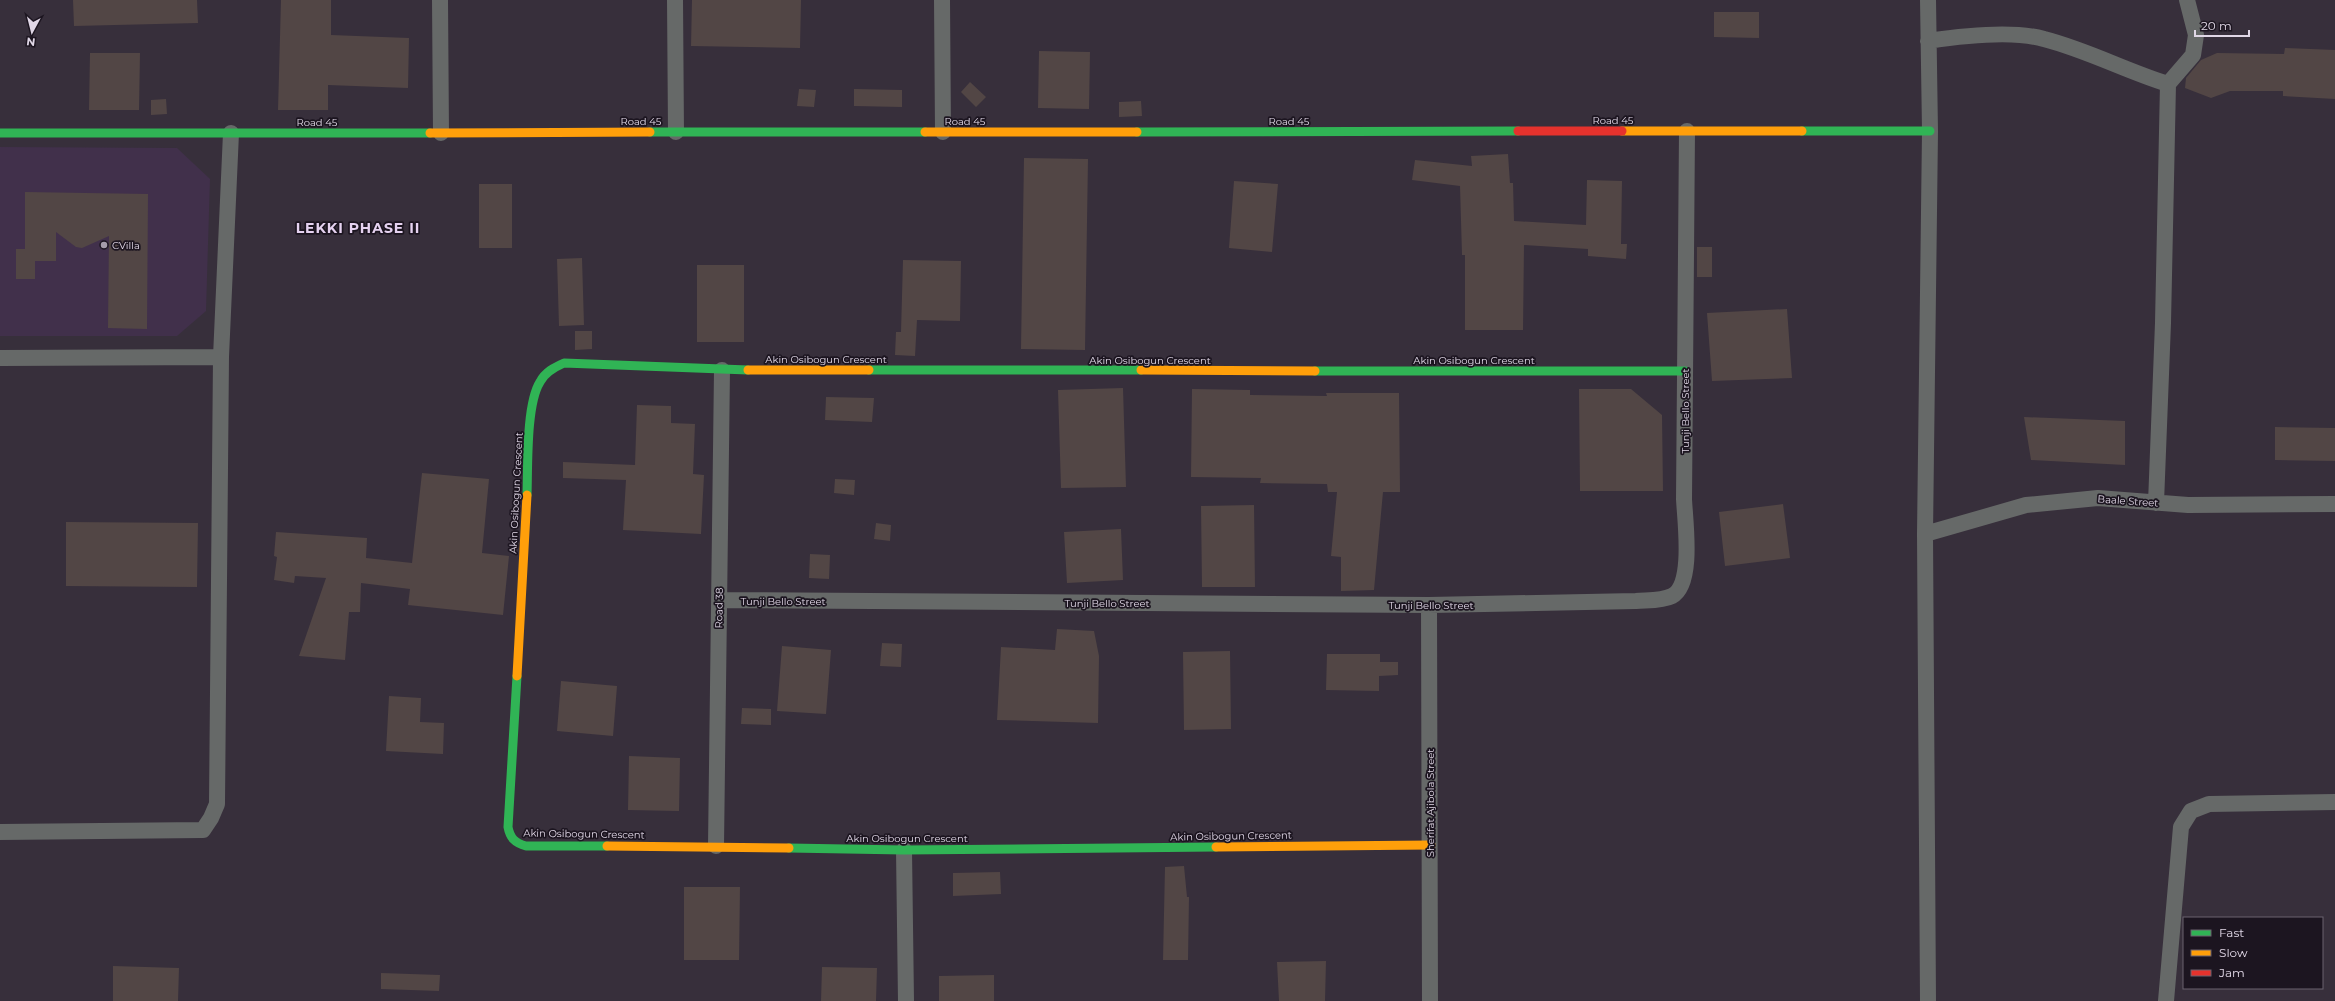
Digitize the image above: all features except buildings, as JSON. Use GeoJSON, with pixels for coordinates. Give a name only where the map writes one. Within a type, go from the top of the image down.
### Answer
{"type":"FeatureCollection","features":[{"type":"Feature","properties":{"kind":"street"},"geometry":{"type":"LineString","coordinates":[[440,0],[441,133]]}},
{"type":"Feature","properties":{"kind":"street"},"geometry":{"type":"LineString","coordinates":[[675,0],[676,132]]}},
{"type":"Feature","properties":{"kind":"street"},"geometry":{"type":"LineString","coordinates":[[942,0],[943,132]]}},
{"type":"Feature","properties":{"kind":"street"},"geometry":{"type":"LineString","coordinates":[[1928,0],[1930,131],[1925,534],[1928,1001]]}},
{"type":"Feature","properties":{"kind":"street"},"geometry":{"type":"LineString","coordinates":[[2156,503],[2163,323],[2168,84],[2193,55],[2196,35],[2187,0]]}},
{"type":"Feature","properties":{"kind":"street"},"geometry":{"type":"LineString","coordinates":[[1928,41],[1962,36],[2000,35],[2043,38],[2087,53],[2137,75],[2168,84]]}},
{"type":"Feature","properties":{"kind":"street","name":"Tunji Bello Street"},"geometry":{"type":"LineString","coordinates":[[719,600],[1429,605],[1636,601],[1665,599],[1678,592],[1685,578],[1686,557],[1684,499],[1687,131]]}},
{"type":"Feature","properties":{"kind":"street","name":"Road 45"},"geometry":{"type":"LineString","coordinates":[[0,133],[1930,131]]}},
{"type":"Feature","properties":{"kind":"street"},"geometry":{"type":"LineString","coordinates":[[0,832],[203,830],[211,818],[217,804],[221,357],[231,133]]}},
{"type":"Feature","properties":{"kind":"street"},"geometry":{"type":"LineString","coordinates":[[0,358],[221,357]]}},
{"type":"Feature","properties":{"kind":"street","name":"Akin Osibogun Crescent"},"geometry":{"type":"LineString","coordinates":[[1431,845],[904,850],[716,846],[526,846],[512,840],[508,827],[532,402],[536,385],[550,369],[564,363],[722,370],[1685,371]]}},
{"type":"Feature","properties":{"kind":"street","name":"Road 38"},"geometry":{"type":"LineString","coordinates":[[716,846],[722,370]]}},
{"type":"Feature","properties":{"kind":"street","name":"Baale Street"},"geometry":{"type":"LineString","coordinates":[[1925,534],[2026,505],[2098,498],[2188,505],[2335,504]]}},
{"type":"Feature","properties":{"kind":"street","name":"Sherifat Ajibola Street"},"geometry":{"type":"LineString","coordinates":[[1429,605],[1431,845],[1430,1001]]}},
{"type":"Feature","properties":{"kind":"street"},"geometry":{"type":"LineString","coordinates":[[2166,1001],[2181,827],[2191,811],[2209,804],[2335,802]]}},
{"type":"Feature","properties":{"kind":"street"},"geometry":{"type":"LineString","coordinates":[[904,850],[906,1001]]}},
{"type":"Feature","properties":{"kind":"shaded area","name":"CVilla"},"geometry":{"type":"Polygon","coordinates":[[[0,147],[177,148],[210,179],[206,311],[177,336],[0,336],[0,147]]]}},
{"type":"Feature","properties":{"kind":"traffic: fast"},"geometry":{"type":"LineString","coordinates":[[1137,132],[1518,131]]}},
{"type":"Feature","properties":{"kind":"traffic: fast"},"geometry":{"type":"LineString","coordinates":[[1802,131],[1930,131]]}},
{"type":"Feature","properties":{"kind":"traffic: fast"},"geometry":{"type":"LineString","coordinates":[[650,132],[925,132]]}},
{"type":"Feature","properties":{"kind":"traffic: fast"},"geometry":{"type":"LineString","coordinates":[[0,133],[430,133]]}},
{"type":"Feature","properties":{"kind":"traffic: fast"},"geometry":{"type":"LineString","coordinates":[[527,495],[528,453],[532,405],[535,392],[540,382],[545,375],[554,368],[564,363],[748,370]]}},
{"type":"Feature","properties":{"kind":"traffic: fast"},"geometry":{"type":"LineString","coordinates":[[869,370],[1141,370]]}},
{"type":"Feature","properties":{"kind":"traffic: fast"},"geometry":{"type":"LineString","coordinates":[[1315,371],[1685,371]]}},
{"type":"Feature","properties":{"kind":"traffic: fast"},"geometry":{"type":"LineString","coordinates":[[517,676],[508,827],[510,834],[516,842],[526,846],[607,846]]}},
{"type":"Feature","properties":{"kind":"traffic: fast"},"geometry":{"type":"LineString","coordinates":[[789,848],[904,850],[1216,847]]}},
{"type":"Feature","properties":{"kind":"traffic: slow"},"geometry":{"type":"LineString","coordinates":[[1622,131],[1802,131]]}},
{"type":"Feature","properties":{"kind":"traffic: slow"},"geometry":{"type":"LineString","coordinates":[[430,133],[650,132]]}},
{"type":"Feature","properties":{"kind":"traffic: slow"},"geometry":{"type":"LineString","coordinates":[[925,132],[1137,132]]}},
{"type":"Feature","properties":{"kind":"traffic: slow"},"geometry":{"type":"LineString","coordinates":[[748,370],[869,370]]}},
{"type":"Feature","properties":{"kind":"traffic: slow"},"geometry":{"type":"LineString","coordinates":[[1141,370],[1315,371]]}},
{"type":"Feature","properties":{"kind":"traffic: slow"},"geometry":{"type":"LineString","coordinates":[[517,676],[527,495]]}},
{"type":"Feature","properties":{"kind":"traffic: slow"},"geometry":{"type":"LineString","coordinates":[[1216,847],[1431,845]]}},
{"type":"Feature","properties":{"kind":"traffic: slow"},"geometry":{"type":"LineString","coordinates":[[607,846],[789,848]]}},
{"type":"Feature","properties":{"kind":"traffic: jam"},"geometry":{"type":"LineString","coordinates":[[1518,131],[1622,131]]}},
{"type":"Feature","properties":{"kind":"place","name":"CVilla"},"geometry":{"type":"Point","coordinates":[104,245]}},
{"type":"Feature","properties":{"kind":"district","name":"LEKKI PHASE II"},"geometry":{"type":"Point","coordinates":[358,228]}}]}
